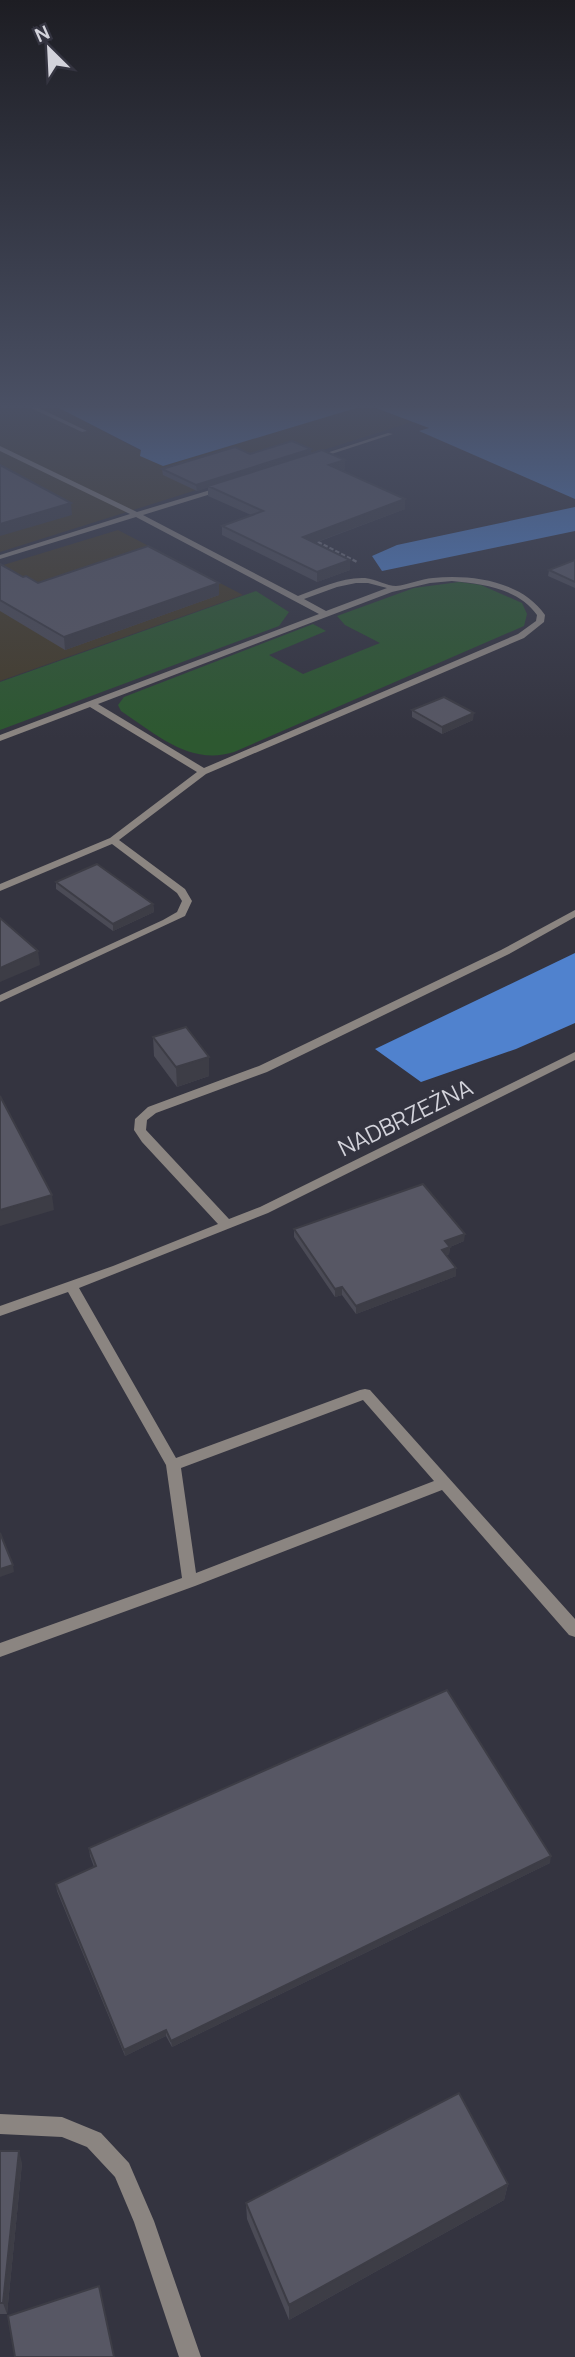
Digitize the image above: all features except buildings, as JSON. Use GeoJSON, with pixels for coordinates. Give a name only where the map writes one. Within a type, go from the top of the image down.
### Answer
{"type":"FeatureCollection","features":[{"type":"Feature","properties":{"kind":"street"},"geometry":{"type":"LineString","coordinates":[[0,556],[124,518]]}},
{"type":"Feature","properties":{"kind":"street"},"geometry":{"type":"LineString","coordinates":[[141,518],[165,528],[326,614]]}},
{"type":"Feature","properties":{"kind":"street"},"geometry":{"type":"LineString","coordinates":[[298,599],[357,579],[394,588]]}},
{"type":"Feature","properties":{"kind":"street"},"geometry":{"type":"LineString","coordinates":[[0,738],[394,588],[429,579],[483,582],[527,599],[541,615],[540,622],[521,636],[204,772],[113,841],[0,888]]}},
{"type":"Feature","properties":{"kind":"street"},"geometry":{"type":"LineString","coordinates":[[91,704],[204,772]]}},
{"type":"Feature","properties":{"kind":"street"},"geometry":{"type":"LineString","coordinates":[[0,999],[181,914],[187,901],[181,891],[113,841]]}},
{"type":"Feature","properties":{"kind":"street"},"geometry":{"type":"LineString","coordinates":[[227,1225],[146,1139],[140,1130],[141,1119],[152,1110],[263,1069],[505,952],[575,913]]}},
{"type":"Feature","properties":{"kind":"street","name":"NADBRZEŻNA"},"geometry":{"type":"LineString","coordinates":[[0,1311],[264,1210],[572,1061]]}},
{"type":"Feature","properties":{"kind":"street"},"geometry":{"type":"LineString","coordinates":[[71,1286],[173,1465],[190,1582]]}},
{"type":"Feature","properties":{"kind":"street"},"geometry":{"type":"LineString","coordinates":[[173,1465],[365,1394],[575,1630]]}},
{"type":"Feature","properties":{"kind":"street"},"geometry":{"type":"LineString","coordinates":[[0,1650],[190,1582],[444,1483]]}},
{"type":"Feature","properties":{"kind":"street"},"geometry":{"type":"LineString","coordinates":[[0,2123],[62,2127],[94,2140],[122,2170],[144,2221],[190,2357]]}},
{"type":"Feature","properties":{"kind":"path"},"geometry":{"type":"LineString","coordinates":[[312,539],[355,559],[361,570],[357,579]]}},
{"type":"Feature","properties":{"kind":"shaded area"},"geometry":{"type":"Polygon","coordinates":[[[0,518],[108,518],[0,552],[0,518]]]}},
{"type":"Feature","properties":{"kind":"shaded area"},"geometry":{"type":"Polygon","coordinates":[[[118,530],[243,595],[0,681],[0,566],[118,530]]]}},
{"type":"Feature","properties":{"kind":"green space"},"geometry":{"type":"Polygon","coordinates":[[[459,582],[481,585],[522,603],[527,614],[524,626],[234,752],[203,755],[188,751],[147,729],[121,711],[118,705],[124,697],[313,624],[326,631],[269,655],[303,674],[380,643],[345,625],[337,616],[414,588],[459,582]]]}},
{"type":"Feature","properties":{"kind":"green space"},"geometry":{"type":"Polygon","coordinates":[[[256,591],[289,612],[279,626],[0,730],[0,682],[256,591]]]}},
{"type":"Feature","properties":{"kind":"water"},"geometry":{"type":"Polygon","coordinates":[[[524,518],[575,518],[575,531],[382,571],[372,556],[397,545],[524,518]]]}},
{"type":"Feature","properties":{"kind":"water"},"geometry":{"type":"Polygon","coordinates":[[[575,953],[575,1023],[516,1049],[421,1082],[375,1049],[575,953]]]}}]}
